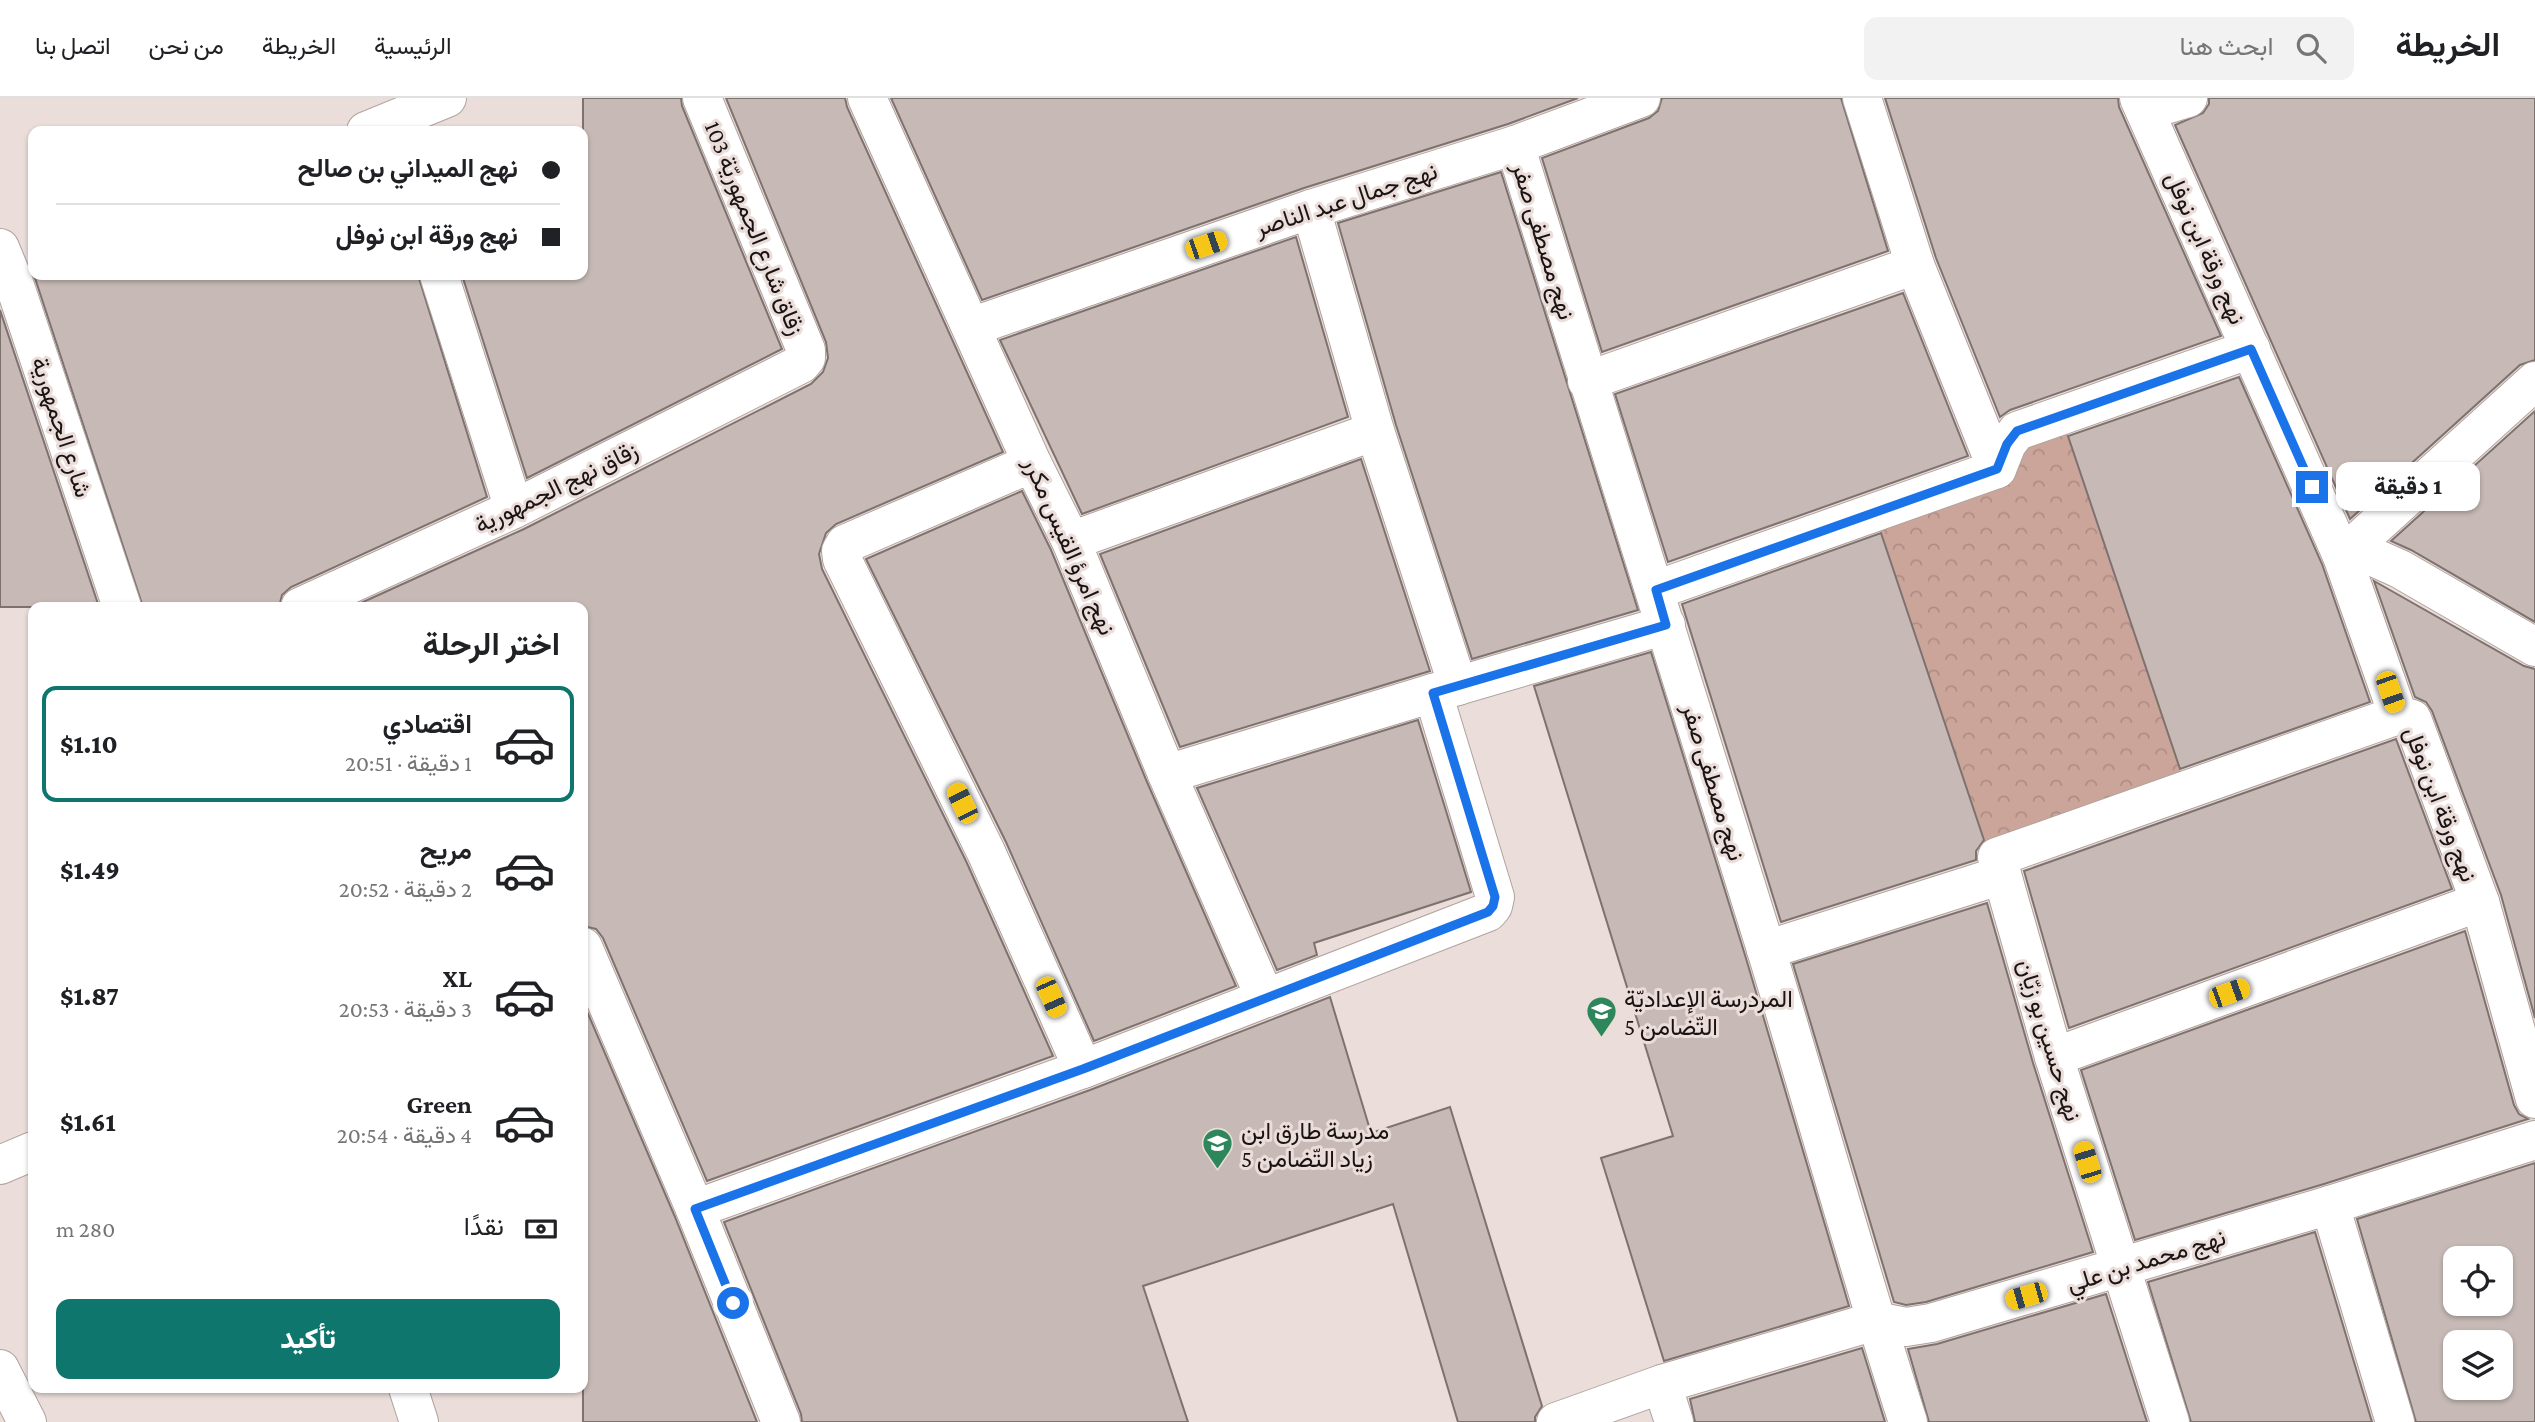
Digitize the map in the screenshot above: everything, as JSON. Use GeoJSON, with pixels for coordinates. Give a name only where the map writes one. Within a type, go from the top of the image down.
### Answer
{"type":"FeatureCollection","features":[{"type":"Feature","properties":{"kind":"street"},"geometry":{"type":"LineString","coordinates":[[387,126],[447,98]]}},
{"type":"Feature","properties":{"kind":"street","name":"زقاق شارع الجمهوريّة 103"},"geometry":{"type":"LineString","coordinates":[[702,98],[806,350],[806,358]]}},
{"type":"Feature","properties":{"kind":"street","name":"نهج امرؤ القيس مكرر"},"geometry":{"type":"LineString","coordinates":[[867,98],[1032,463],[1071,541],[1167,774],[1265,998]]}},
{"type":"Feature","properties":{"kind":"street"},"geometry":{"type":"LineString","coordinates":[[1862,98],[1915,265],[1997,469]]}},
{"type":"Feature","properties":{"kind":"street"},"geometry":{"type":"LineString","coordinates":[[2142,104],[2188,98]]}},
{"type":"Feature","properties":{"kind":"street","name":"نهج جمال عبد الناصر"},"geometry":{"type":"LineString","coordinates":[[971,327],[1311,209],[1515,145],[1620,102]]}},
{"type":"Feature","properties":{"kind":"street","name":"نهج ورقة ابن نوفل"},"geometry":{"type":"LineString","coordinates":[[2142,104],[2251,349],[2347,552],[2398,715],[2412,719],[2480,902],[2535,1099]]}},
{"type":"Feature","properties":{"kind":"street","name":"نهج مصطفى صفر"},"geometry":{"type":"LineString","coordinates":[[1515,145],[1587,381],[1661,608],[1766,950],[1875,1321],[1908,1422]]}},
{"type":"Feature","properties":{"kind":"street"},"geometry":{"type":"LineString","coordinates":[[695,1209],[1083,1069],[1488,912],[1493,906],[1495,897],[1446,689],[1311,209]]}},
{"type":"Feature","properties":{"kind":"street","name":"شارع الجمهورية"},"geometry":{"type":"LineString","coordinates":[[15,264],[120,602]]}},
{"type":"Feature","properties":{"kind":"street"},"geometry":{"type":"LineString","coordinates":[[1587,381],[1915,265]]}},
{"type":"Feature","properties":{"kind":"street"},"geometry":{"type":"LineString","coordinates":[[441,280],[514,509]]}},
{"type":"Feature","properties":{"kind":"street"},"geometry":{"type":"LineString","coordinates":[[1167,774],[1446,689],[1661,608],[1997,469],[2007,444],[2017,431],[2251,349]]}},
{"type":"Feature","properties":{"kind":"street","name":"زقاق نهج الجمهورية"},"geometry":{"type":"LineString","coordinates":[[311,602],[514,509],[801,364],[806,358]]}},
{"type":"Feature","properties":{"kind":"street"},"geometry":{"type":"LineString","coordinates":[[2535,381],[2347,552],[2400,569],[2535,647]]}},
{"type":"Feature","properties":{"kind":"street"},"geometry":{"type":"LineString","coordinates":[[1071,541],[1375,431]]}},
{"type":"Feature","properties":{"kind":"street"},"geometry":{"type":"LineString","coordinates":[[1032,463],[845,544],[841,551],[842,559],[986,852],[1083,1069]]}},
{"type":"Feature","properties":{"kind":"street"},"geometry":{"type":"LineString","coordinates":[[1766,950],[1999,866],[2398,715]]}},
{"type":"Feature","properties":{"kind":"street","name":"نهج حسين بو زيّان"},"geometry":{"type":"LineString","coordinates":[[1999,866],[2054,1056],[2170,1422]]}},
{"type":"Feature","properties":{"kind":"street"},"geometry":{"type":"LineString","coordinates":[[2054,1056],[2480,902]]}},
{"type":"Feature","properties":{"kind":"street"},"geometry":{"type":"LineString","coordinates":[[588,959],[695,1209],[781,1422]]}},
{"type":"Feature","properties":{"kind":"street","name":"نهج محمد بن علي"},"geometry":{"type":"LineString","coordinates":[[1556,1422],[1662,1384],[1875,1321],[1906,1327],[1931,1323],[2330,1205],[2535,1140]]}},
{"type":"Feature","properties":{"kind":"street"},"geometry":{"type":"LineString","coordinates":[[0,1166],[28,1153]]}},
{"type":"Feature","properties":{"kind":"street"},"geometry":{"type":"LineString","coordinates":[[2330,1205],[2395,1422]]}},
{"type":"Feature","properties":{"kind":"street"},"geometry":{"type":"LineString","coordinates":[[0,1369],[27,1422]]}},
{"type":"Feature","properties":{"kind":"street"},"geometry":{"type":"LineString","coordinates":[[1662,1384],[1674,1422]]}},
{"type":"Feature","properties":{"kind":"street"},"geometry":{"type":"LineString","coordinates":[[410,1393],[419,1422]]}},
{"type":"Feature","properties":{"kind":"green space"},"geometry":{"type":"Polygon","coordinates":[[[2064,423],[2184,782],[1988,853],[1878,524],[2018,439],[2064,423]]]}},
{"type":"Feature","properties":{"kind":"building"},"geometry":{"type":"Polygon","coordinates":[[[583,98],[681,98],[782,349],[527,478],[464,280],[588,280],[588,126],[583,126],[583,98]]]}},
{"type":"Feature","properties":{"kind":"building"},"geometry":{"type":"Polygon","coordinates":[[[726,98],[845,98],[1003,452],[836,524],[826,533],[819,554],[822,569],[966,861],[1053,1056],[707,1181],[603,938],[596,929],[588,927],[588,602],[363,602],[524,529],[811,384],[823,372],[828,358],[826,342],[726,98]]]}},
{"type":"Feature","properties":{"kind":"building"},"geometry":{"type":"Polygon","coordinates":[[[891,98],[1578,98],[1508,124],[1304,188],[982,300],[891,98]]]}},
{"type":"Feature","properties":{"kind":"building"},"geometry":{"type":"Polygon","coordinates":[[[1662,98],[1841,98],[1888,251],[1602,352],[1542,158],[1649,118],[1658,111],[1662,98]]]}},
{"type":"Feature","properties":{"kind":"building"},"geometry":{"type":"Polygon","coordinates":[[[1885,98],[2118,98],[2119,107],[2221,336],[2010,410],[2000,417],[1936,258],[1885,98]]]}},
{"type":"Feature","properties":{"kind":"building"},"geometry":{"type":"Polygon","coordinates":[[[2209,98],[2535,98],[2535,360],[2520,365],[2350,519],[2175,125],[2203,113],[2209,104],[2209,98]]]}},
{"type":"Feature","properties":{"kind":"building"},"geometry":{"type":"Polygon","coordinates":[[[1501,172],[1638,610],[1472,659],[1396,425],[1338,223],[1501,172]]]}},
{"type":"Feature","properties":{"kind":"building"},"geometry":{"type":"Polygon","coordinates":[[[1296,237],[1348,417],[1082,514],[1000,340],[1296,237]]]}},
{"type":"Feature","properties":{"kind":"building"},"geometry":{"type":"Polygon","coordinates":[[[36,280],[420,280],[487,497],[291,587],[282,595],[280,602],[141,602],[36,280]]]}},
{"type":"Feature","properties":{"kind":"building"},"geometry":{"type":"Polygon","coordinates":[[[1903,293],[1968,456],[1668,562],[1615,394],[1903,293]]]}},
{"type":"Feature","properties":{"kind":"building"},"geometry":{"type":"Polygon","coordinates":[[[0,310],[97,602],[28,602],[28,607],[0,607],[0,310]]]}},
{"type":"Feature","properties":{"kind":"building"},"geometry":{"type":"Polygon","coordinates":[[[2239,377],[2322,564],[2370,702],[2180,769],[2068,436],[2239,377]]]}},
{"type":"Feature","properties":{"kind":"building"},"geometry":{"type":"Polygon","coordinates":[[[2535,411],[2535,622],[2391,541],[2535,411]]]}},
{"type":"Feature","properties":{"kind":"building"},"geometry":{"type":"Polygon","coordinates":[[[1361,459],[1430,671],[1180,747],[1100,554],[1361,459]]]}},
{"type":"Feature","properties":{"kind":"building"},"geometry":{"type":"Polygon","coordinates":[[[1022,491],[1051,550],[1147,782],[1236,986],[1094,1041],[1006,842],[866,559],[1022,491]]]}},
{"type":"Feature","properties":{"kind":"building"},"geometry":{"type":"Polygon","coordinates":[[[1881,533],[1984,840],[1976,851],[1976,860],[1781,922],[1682,604],[1881,533]]]}},
{"type":"Feature","properties":{"kind":"building"},"geometry":{"type":"Polygon","coordinates":[[[2374,581],[2524,666],[2535,669],[2535,1018],[2501,895],[2432,711],[2426,702],[2415,697],[2374,581]]]}},
{"type":"Feature","properties":{"kind":"building"},"geometry":{"type":"Polygon","coordinates":[[[1651,652],[1745,955],[1849,1306],[1664,1361],[1601,1158],[1673,1136],[1534,686],[1651,652]]]}},
{"type":"Feature","properties":{"kind":"building"},"geometry":{"type":"Polygon","coordinates":[[[1418,720],[1471,892],[1314,943],[1317,955],[1277,970],[1197,788],[1418,720]]]}},
{"type":"Feature","properties":{"kind":"building"},"geometry":{"type":"Polygon","coordinates":[[[2396,739],[2452,889],[2069,1028],[2024,871],[2396,739]]]}},
{"type":"Feature","properties":{"kind":"building"},"geometry":{"type":"Polygon","coordinates":[[[1987,903],[2033,1063],[2093,1252],[1926,1302],[1906,1305],[1894,1302],[1793,964],[1987,903]]]}},
{"type":"Feature","properties":{"kind":"building"},"geometry":{"type":"Polygon","coordinates":[[[2465,931],[2514,1105],[2519,1114],[2528,1119],[2135,1240],[2081,1070],[2465,931]]]}},
{"type":"Feature","properties":{"kind":"building","name":"مدرسة طارق ابن زياد التّضامن 5"},"geometry":{"type":"Polygon","coordinates":[[[1330,997],[1371,1133],[1450,1107],[1542,1406],[1535,1422],[1458,1422],[1393,1204],[1143,1286],[1188,1422],[802,1422],[724,1222],[1090,1090],[1330,997]]]}},
{"type":"Feature","properties":{"kind":"building"},"geometry":{"type":"Polygon","coordinates":[[[588,1014],[675,1217],[757,1422],[583,1422],[583,1393],[588,1393],[588,1014]]]}},
{"type":"Feature","properties":{"kind":"building"},"geometry":{"type":"Polygon","coordinates":[[[2535,1163],[2535,1422],[2416,1422],[2357,1219],[2535,1163]]]}},
{"type":"Feature","properties":{"kind":"building"},"geometry":{"type":"Polygon","coordinates":[[[2315,1232],[2372,1422],[2191,1422],[2148,1282],[2315,1232]]]}},
{"type":"Feature","properties":{"kind":"building"},"geometry":{"type":"Polygon","coordinates":[[[2106,1294],[2147,1422],[1929,1422],[1908,1349],[1937,1344],[2106,1294]]]}},
{"type":"Feature","properties":{"kind":"building"},"geometry":{"type":"Polygon","coordinates":[[[1862,1348],[1885,1422],[1695,1422],[1690,1399],[1862,1348]]]}},
{"type":"Feature","properties":{"kind":"place","name":"المردرسة الإعداديّة التّضامن 5"},"geometry":{"type":"Point","coordinates":[1601,1039]}},
{"type":"Feature","properties":{"kind":"place","name":"مدرسة طارق ابن زياد التّضامن 5"},"geometry":{"type":"Point","coordinates":[1218,1171]}},
{"type":"Feature","properties":{"kind":"route"},"geometry":{"type":"LineString","coordinates":[[733,1303],[695,1209],[1083,1069],[1488,912],[1495,897],[1433,693],[1666,625],[1656,590],[1997,469],[2007,444],[2017,431],[2251,349],[2312,487]]}}]}
